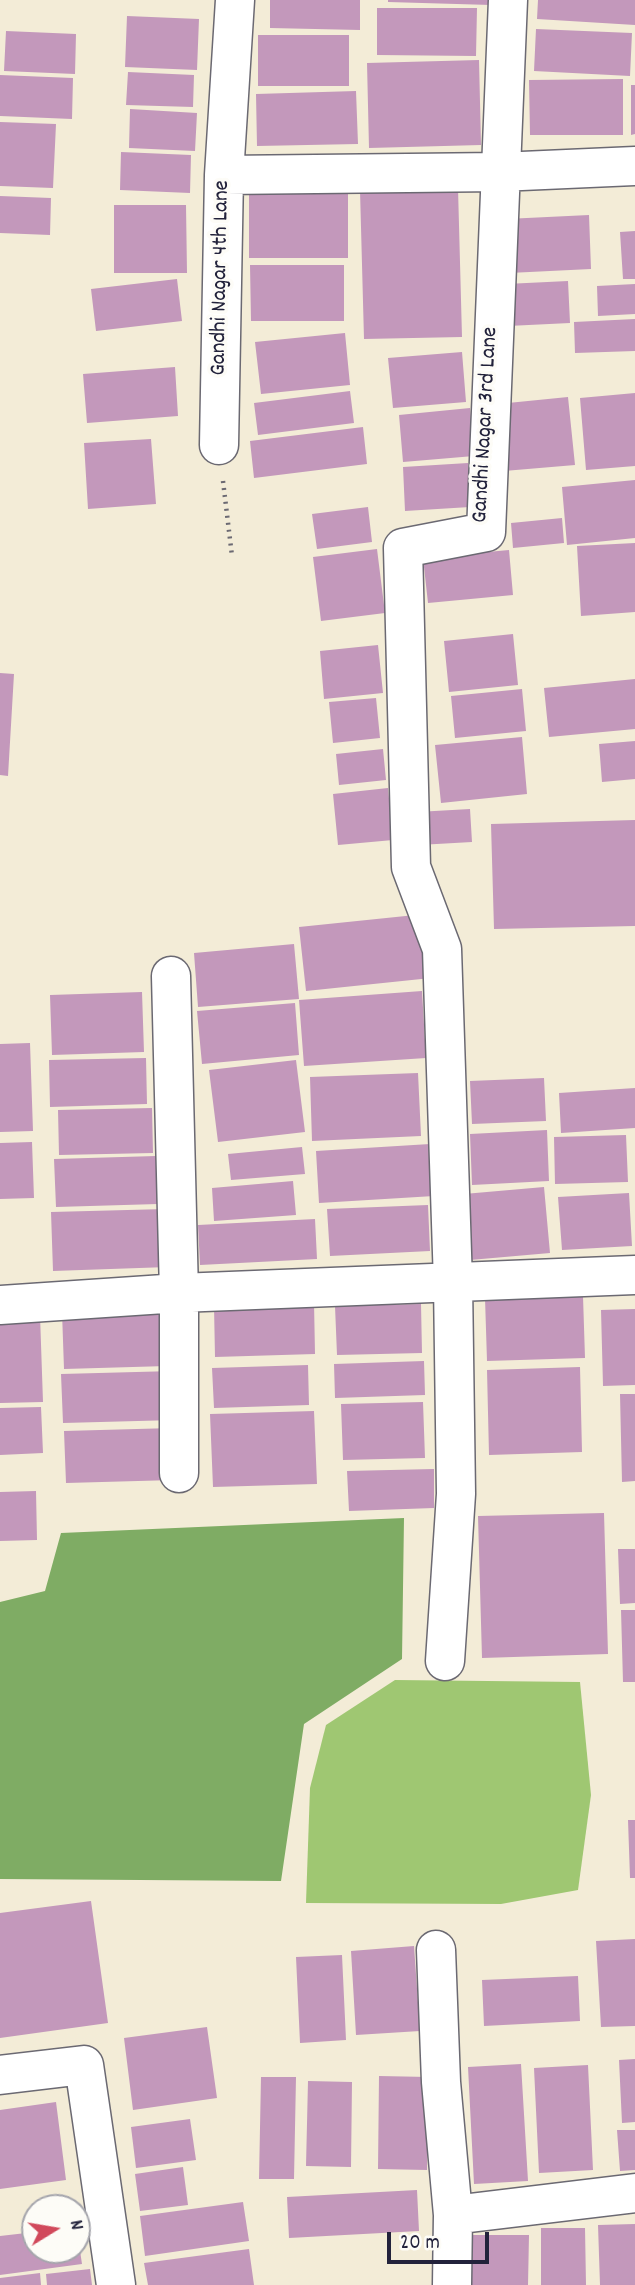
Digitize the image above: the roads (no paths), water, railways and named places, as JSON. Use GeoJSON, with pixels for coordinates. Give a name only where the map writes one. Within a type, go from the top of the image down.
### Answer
{"type":"FeatureCollection","features":[{"type":"Feature","properties":{"kind":"street","name":"Gandhi Nagar 4th Lane"},"geometry":{"type":"LineString","coordinates":[[219,445],[224,175],[235,0]]}},
{"type":"Feature","properties":{"kind":"street","name":"Gandhi Nagar 3rd Lane"},"geometry":{"type":"LineString","coordinates":[[453,1283],[442,949],[411,867],[403,548],[486,532],[508,0]]}},
{"type":"Feature","properties":{"kind":"street"},"geometry":{"type":"LineString","coordinates":[[224,175],[499,172],[635,166]]}},
{"type":"Feature","properties":{"kind":"street"},"geometry":{"type":"LineString","coordinates":[[171,976],[179,1293],[179,1473]]}},
{"type":"Feature","properties":{"kind":"street"},"geometry":{"type":"LineString","coordinates":[[0,1305],[179,1293],[635,1275]]}},
{"type":"Feature","properties":{"kind":"street"},"geometry":{"type":"LineString","coordinates":[[446,1661],[456,1494],[453,1283]]}},
{"type":"Feature","properties":{"kind":"street"},"geometry":{"type":"LineString","coordinates":[[436,1950],[441,2082],[453,2215],[452,2285]]}},
{"type":"Feature","properties":{"kind":"street"},"geometry":{"type":"LineString","coordinates":[[0,2075],[84,2065],[116,2285]]}},
{"type":"Feature","properties":{"kind":"street"},"geometry":{"type":"LineString","coordinates":[[453,2215],[635,2193]]}}]}
